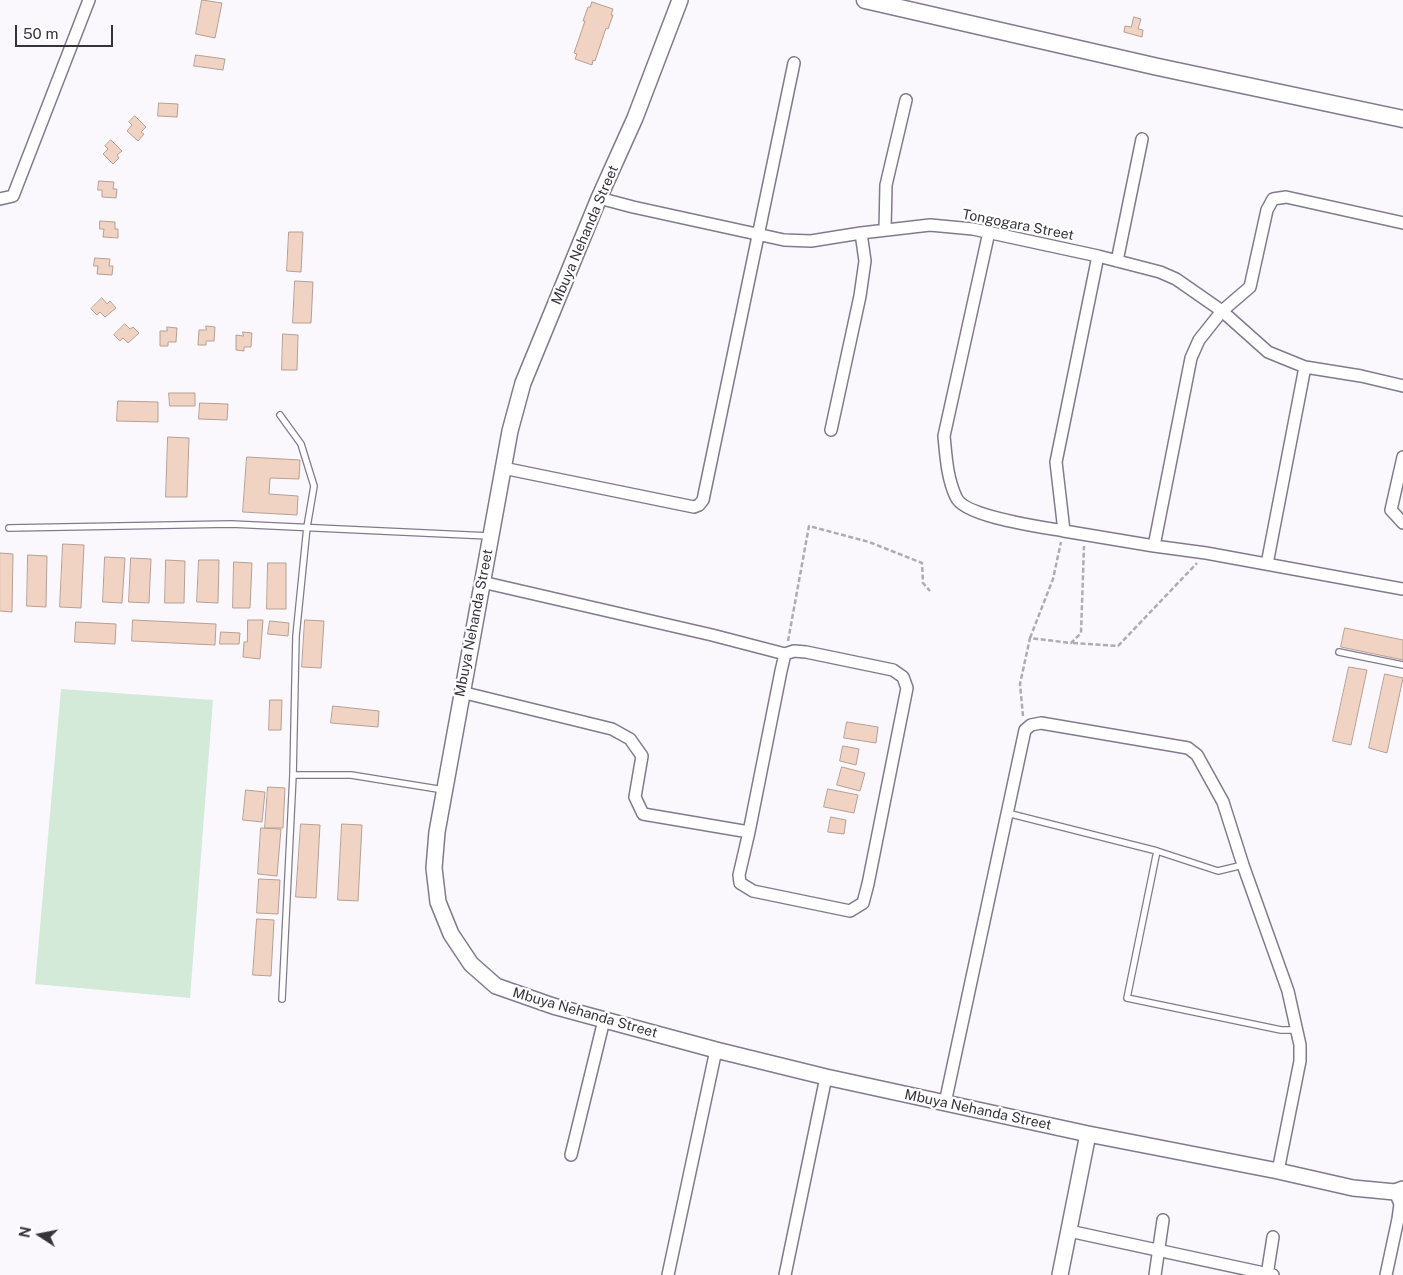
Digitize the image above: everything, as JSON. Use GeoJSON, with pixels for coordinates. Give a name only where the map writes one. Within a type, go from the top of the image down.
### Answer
{"type":"FeatureCollection","features":[{"type":"Feature","properties":{"kind":"main road"},"geometry":{"type":"LineString","coordinates":[[865,0],[1158,67],[1403,119]]}},
{"type":"Feature","properties":{"kind":"street","name":"Mbuya Nehanda Street"},"geometry":{"type":"LineString","coordinates":[[680,0],[635,118],[599,198],[522,383],[510,431],[436,832],[434,868],[438,902],[451,934],[471,964],[496,986],[553,1006],[604,1020],[826,1077],[1088,1134],[1278,1171],[1353,1188],[1399,1190]]}},
{"type":"Feature","properties":{"kind":"street"},"geometry":{"type":"LineString","coordinates":[[0,199],[13,196],[85,1]]}},
{"type":"Feature","properties":{"kind":"street"},"geometry":{"type":"LineString","coordinates":[[503,468],[694,507],[703,500],[757,233],[794,63]]}},
{"type":"Feature","properties":{"kind":"street"},"geometry":{"type":"LineString","coordinates":[[885,230],[886,185],[906,100]]}},
{"type":"Feature","properties":{"kind":"street"},"geometry":{"type":"LineString","coordinates":[[1117,261],[1142,139]]}},
{"type":"Feature","properties":{"kind":"street"},"geometry":{"type":"LineString","coordinates":[[1154,546],[1191,358],[1199,340],[1222,310],[1250,287],[1267,210],[1273,199],[1286,197],[1403,223]]}},
{"type":"Feature","properties":{"kind":"street","name":"Tongogara Street"},"geometry":{"type":"LineString","coordinates":[[599,198],[784,240],[811,241],[861,232],[930,225],[989,232],[1098,256],[1160,272],[1176,279],[1222,310],[1268,352],[1305,367],[1361,376],[1403,386]]}},
{"type":"Feature","properties":{"kind":"street"},"geometry":{"type":"LineString","coordinates":[[831,430],[860,296],[865,261],[861,232]]}},
{"type":"Feature","properties":{"kind":"street"},"geometry":{"type":"LineString","coordinates":[[989,232],[944,436],[947,466],[956,499],[975,512],[1064,531],[1154,546],[1206,552],[1403,589]]}},
{"type":"Feature","properties":{"kind":"street"},"geometry":{"type":"LineString","coordinates":[[1064,531],[1056,462],[1098,256]]}},
{"type":"Feature","properties":{"kind":"street"},"geometry":{"type":"LineString","coordinates":[[1267,564],[1305,367]]}},
{"type":"Feature","properties":{"kind":"street"},"geometry":{"type":"LineString","coordinates":[[1403,458],[1391,510],[1403,523]]}},
{"type":"Feature","properties":{"kind":"street"},"geometry":{"type":"LineString","coordinates":[[482,582],[712,635],[785,654],[794,651],[806,652],[893,670],[903,677],[907,688],[868,884],[862,903],[850,911],[753,891],[740,883],[739,875],[785,654]]}},
{"type":"Feature","properties":{"kind":"street"},"geometry":{"type":"LineString","coordinates":[[461,692],[612,729],[630,739],[642,756],[635,797],[643,814],[749,832]]}},
{"type":"Feature","properties":{"kind":"street"},"geometry":{"type":"LineString","coordinates":[[945,1103],[1024,730],[1031,725],[1041,723],[1188,748],[1197,755],[1223,802],[1288,991],[1297,1030],[1300,1045],[1300,1062],[1278,1171]]}},
{"type":"Feature","properties":{"kind":"street"},"geometry":{"type":"LineString","coordinates":[[571,1154],[604,1020]]}},
{"type":"Feature","properties":{"kind":"street"},"geometry":{"type":"LineString","coordinates":[[668,1275],[716,1050]]}},
{"type":"Feature","properties":{"kind":"street"},"geometry":{"type":"LineString","coordinates":[[785,1275],[826,1077]]}},
{"type":"Feature","properties":{"kind":"street"},"geometry":{"type":"LineString","coordinates":[[1060,1275],[1088,1134]]}},
{"type":"Feature","properties":{"kind":"street"},"geometry":{"type":"LineString","coordinates":[[1386,1275],[1398,1219],[1399,1190]]}},
{"type":"Feature","properties":{"kind":"street"},"geometry":{"type":"LineString","coordinates":[[1155,1275],[1163,1220]]}},
{"type":"Feature","properties":{"kind":"street"},"geometry":{"type":"LineString","coordinates":[[1069,1231],[1269,1275],[1273,1237]]}},
{"type":"Feature","properties":{"kind":"lane"},"geometry":{"type":"LineString","coordinates":[[280,414],[301,444],[314,486],[307,527],[296,636],[293,775],[282,999]]}},
{"type":"Feature","properties":{"kind":"lane"},"geometry":{"type":"LineString","coordinates":[[9,528],[231,524],[491,536]]}},
{"type":"Feature","properties":{"kind":"lane"},"geometry":{"type":"LineString","coordinates":[[1339,652],[1403,665]]}},
{"type":"Feature","properties":{"kind":"lane"},"geometry":{"type":"LineString","coordinates":[[293,775],[351,775],[444,790]]}},
{"type":"Feature","properties":{"kind":"lane"},"geometry":{"type":"LineString","coordinates":[[1007,813],[1157,851],[1218,871],[1243,864]]}},
{"type":"Feature","properties":{"kind":"lane"},"geometry":{"type":"LineString","coordinates":[[1157,851],[1127,998],[1281,1030],[1297,1030]]}},
{"type":"Feature","properties":{"kind":"path"},"geometry":{"type":"LineString","coordinates":[[785,654],[809,526],[869,542],[922,563],[923,583],[930,591]]}},
{"type":"Feature","properties":{"kind":"path"},"geometry":{"type":"LineString","coordinates":[[1024,730],[1020,684],[1030,638],[1053,579],[1064,531]]}},
{"type":"Feature","properties":{"kind":"path"},"geometry":{"type":"LineString","coordinates":[[1071,643],[1081,633],[1084,535]]}},
{"type":"Feature","properties":{"kind":"path"},"geometry":{"type":"LineString","coordinates":[[1030,638],[1118,646],[1206,552]]}},
{"type":"Feature","properties":{"kind":"green space"},"geometry":{"type":"Polygon","coordinates":[[[61,689],[213,700],[190,998],[35,984],[61,689]]]}},
{"type":"Feature","properties":{"kind":"building"},"geometry":{"type":"Polygon","coordinates":[[[202,0],[222,3],[215,38],[196,34],[202,0]]]}},
{"type":"Feature","properties":{"kind":"building"},"geometry":{"type":"Polygon","coordinates":[[[592,2],[613,9],[611,15],[613,15],[592,65],[575,59],[577,54],[574,53],[585,21],[583,21],[592,2]]]}},
{"type":"Feature","properties":{"kind":"building"},"geometry":{"type":"Polygon","coordinates":[[[1134,17],[1141,19],[1138,29],[1143,30],[1142,37],[1124,32],[1125,26],[1131,27],[1134,17]]]}},
{"type":"Feature","properties":{"kind":"building"},"geometry":{"type":"Polygon","coordinates":[[[196,55],[225,59],[223,70],[194,66],[196,55]]]}},
{"type":"Feature","properties":{"kind":"building"},"geometry":{"type":"Polygon","coordinates":[[[159,103],[178,104],[177,117],[158,116],[159,103]]]}},
{"type":"Feature","properties":{"kind":"building"},"geometry":{"type":"Polygon","coordinates":[[[135,116],[146,127],[141,132],[144,134],[138,141],[127,131],[132,125],[129,122],[135,116]]]}},
{"type":"Feature","properties":{"kind":"building"},"geometry":{"type":"Polygon","coordinates":[[[111,140],[122,151],[117,155],[119,158],[113,164],[103,154],[108,149],[105,146],[111,140]]]}},
{"type":"Feature","properties":{"kind":"building"},"geometry":{"type":"Polygon","coordinates":[[[99,181],[114,182],[113,189],[117,189],[116,198],[102,197],[102,190],[98,190],[99,181]]]}},
{"type":"Feature","properties":{"kind":"building"},"geometry":{"type":"Polygon","coordinates":[[[100,221],[115,222],[115,229],[118,229],[118,238],[103,237],[104,229],[100,229],[100,221]]]}},
{"type":"Feature","properties":{"kind":"building"},"geometry":{"type":"Polygon","coordinates":[[[289,232],[303,232],[301,272],[287,271],[289,232]]]}},
{"type":"Feature","properties":{"kind":"building"},"geometry":{"type":"Polygon","coordinates":[[[95,258],[110,259],[109,266],[113,266],[112,275],[97,274],[98,266],[94,266],[95,258]]]}},
{"type":"Feature","properties":{"kind":"building"},"geometry":{"type":"Polygon","coordinates":[[[295,281],[313,282],[311,323],[293,323],[295,281]]]}},
{"type":"Feature","properties":{"kind":"building"},"geometry":{"type":"Polygon","coordinates":[[[102,298],[107,304],[110,301],[116,308],[105,317],[100,312],[97,315],[91,309],[102,298]]]}},
{"type":"Feature","properties":{"kind":"building"},"geometry":{"type":"Polygon","coordinates":[[[125,324],[130,329],[133,327],[139,333],[128,343],[123,338],[120,341],[114,335],[125,324]]]}},
{"type":"Feature","properties":{"kind":"building"},"geometry":{"type":"Polygon","coordinates":[[[206,326],[215,327],[214,341],[206,341],[206,345],[198,345],[199,330],[206,330],[206,326]]]}},
{"type":"Feature","properties":{"kind":"building"},"geometry":{"type":"Polygon","coordinates":[[[167,327],[177,328],[176,342],[168,342],[168,346],[160,346],[160,331],[167,331],[167,327]]]}},
{"type":"Feature","properties":{"kind":"building"},"geometry":{"type":"Polygon","coordinates":[[[243,332],[252,333],[251,347],[244,347],[244,351],[236,350],[236,335],[243,336],[243,332]]]}},
{"type":"Feature","properties":{"kind":"building"},"geometry":{"type":"Polygon","coordinates":[[[283,334],[298,335],[297,370],[282,370],[283,334]]]}},
{"type":"Feature","properties":{"kind":"building"},"geometry":{"type":"Polygon","coordinates":[[[169,393],[195,393],[195,406],[170,406],[169,393]]]}},
{"type":"Feature","properties":{"kind":"building"},"geometry":{"type":"Polygon","coordinates":[[[118,401],[158,402],[158,422],[117,421],[118,401]]]}},
{"type":"Feature","properties":{"kind":"building"},"geometry":{"type":"Polygon","coordinates":[[[200,403],[228,404],[227,420],[199,419],[200,403]]]}},
{"type":"Feature","properties":{"kind":"building"},"geometry":{"type":"Polygon","coordinates":[[[168,437],[189,438],[187,497],[166,497],[168,437]]]}},
{"type":"Feature","properties":{"kind":"building"},"geometry":{"type":"Polygon","coordinates":[[[247,457],[300,460],[299,479],[270,478],[269,494],[298,496],[297,515],[243,512],[247,457]]]}},
{"type":"Feature","properties":{"kind":"building"},"geometry":{"type":"Polygon","coordinates":[[[63,544],[84,545],[81,608],[60,607],[63,544]]]}},
{"type":"Feature","properties":{"kind":"building"},"geometry":{"type":"Polygon","coordinates":[[[0,553],[13,554],[12,612],[0,611],[0,553]]]}},
{"type":"Feature","properties":{"kind":"building"},"geometry":{"type":"Polygon","coordinates":[[[28,555],[47,556],[46,607],[27,606],[28,555]]]}},
{"type":"Feature","properties":{"kind":"building"},"geometry":{"type":"Polygon","coordinates":[[[105,557],[125,558],[122,603],[103,602],[105,557]]]}},
{"type":"Feature","properties":{"kind":"building"},"geometry":{"type":"Polygon","coordinates":[[[131,558],[151,559],[149,603],[129,602],[131,558]]]}},
{"type":"Feature","properties":{"kind":"building"},"geometry":{"type":"Polygon","coordinates":[[[166,560],[185,561],[184,603],[165,603],[166,560]]]}},
{"type":"Feature","properties":{"kind":"building"},"geometry":{"type":"Polygon","coordinates":[[[199,560],[219,560],[218,603],[197,602],[199,560]]]}},
{"type":"Feature","properties":{"kind":"building"},"geometry":{"type":"Polygon","coordinates":[[[234,562],[252,563],[250,608],[233,608],[234,562]]]}},
{"type":"Feature","properties":{"kind":"building"},"geometry":{"type":"Polygon","coordinates":[[[268,563],[286,563],[286,609],[267,609],[268,563]]]}},
{"type":"Feature","properties":{"kind":"building"},"geometry":{"type":"Polygon","coordinates":[[[133,620],[216,624],[215,645],[132,641],[133,620]]]}},
{"type":"Feature","properties":{"kind":"building"},"geometry":{"type":"Polygon","coordinates":[[[248,620],[263,620],[260,659],[243,657],[244,642],[247,642],[248,620]]]}},
{"type":"Feature","properties":{"kind":"building"},"geometry":{"type":"Polygon","coordinates":[[[305,620],[324,621],[321,668],[302,667],[305,620]]]}},
{"type":"Feature","properties":{"kind":"building"},"geometry":{"type":"Polygon","coordinates":[[[270,621],[289,623],[288,636],[268,634],[270,621]]]}},
{"type":"Feature","properties":{"kind":"building"},"geometry":{"type":"Polygon","coordinates":[[[76,622],[116,624],[115,644],[75,642],[76,622]]]}},
{"type":"Feature","properties":{"kind":"building"},"geometry":{"type":"Polygon","coordinates":[[[1345,628],[1403,640],[1403,660],[1341,647],[1345,628]]]}},
{"type":"Feature","properties":{"kind":"building"},"geometry":{"type":"Polygon","coordinates":[[[221,632],[240,633],[239,644],[220,644],[221,632]]]}},
{"type":"Feature","properties":{"kind":"building"},"geometry":{"type":"Polygon","coordinates":[[[1349,667],[1367,670],[1351,745],[1333,741],[1349,667]]]}},
{"type":"Feature","properties":{"kind":"building"},"geometry":{"type":"Polygon","coordinates":[[[1385,674],[1403,678],[1387,753],[1369,748],[1385,674]]]}},
{"type":"Feature","properties":{"kind":"building"},"geometry":{"type":"Polygon","coordinates":[[[270,700],[282,700],[281,730],[269,730],[270,700]]]}},
{"type":"Feature","properties":{"kind":"building"},"geometry":{"type":"Polygon","coordinates":[[[333,706],[379,711],[378,727],[331,723],[333,706]]]}},
{"type":"Feature","properties":{"kind":"building"},"geometry":{"type":"Polygon","coordinates":[[[847,722],[878,727],[876,743],[844,738],[847,722]]]}},
{"type":"Feature","properties":{"kind":"building"},"geometry":{"type":"Polygon","coordinates":[[[843,746],[859,749],[856,765],[840,761],[843,746]]]}},
{"type":"Feature","properties":{"kind":"building"},"geometry":{"type":"Polygon","coordinates":[[[842,767],[865,773],[860,791],[837,785],[842,767]]]}},
{"type":"Feature","properties":{"kind":"building"},"geometry":{"type":"Polygon","coordinates":[[[268,787],[285,788],[283,828],[265,828],[268,787]]]}},
{"type":"Feature","properties":{"kind":"building"},"geometry":{"type":"Polygon","coordinates":[[[828,789],[858,795],[854,813],[824,807],[828,789]]]}},
{"type":"Feature","properties":{"kind":"building"},"geometry":{"type":"Polygon","coordinates":[[[246,790],[265,792],[262,822],[243,820],[246,790]]]}},
{"type":"Feature","properties":{"kind":"building"},"geometry":{"type":"Polygon","coordinates":[[[831,817],[846,820],[844,834],[828,832],[831,817]]]}},
{"type":"Feature","properties":{"kind":"building"},"geometry":{"type":"Polygon","coordinates":[[[301,824],[320,825],[316,898],[296,897],[301,824]]]}},
{"type":"Feature","properties":{"kind":"building"},"geometry":{"type":"Polygon","coordinates":[[[342,824],[362,825],[358,901],[338,900],[342,824]]]}},
{"type":"Feature","properties":{"kind":"building"},"geometry":{"type":"Polygon","coordinates":[[[261,828],[281,829],[277,876],[258,874],[261,828]]]}},
{"type":"Feature","properties":{"kind":"building"},"geometry":{"type":"Polygon","coordinates":[[[259,879],[280,880],[278,914],[257,913],[259,879]]]}},
{"type":"Feature","properties":{"kind":"building"},"geometry":{"type":"Polygon","coordinates":[[[257,919],[274,920],[271,976],[253,975],[257,919]]]}}]}
